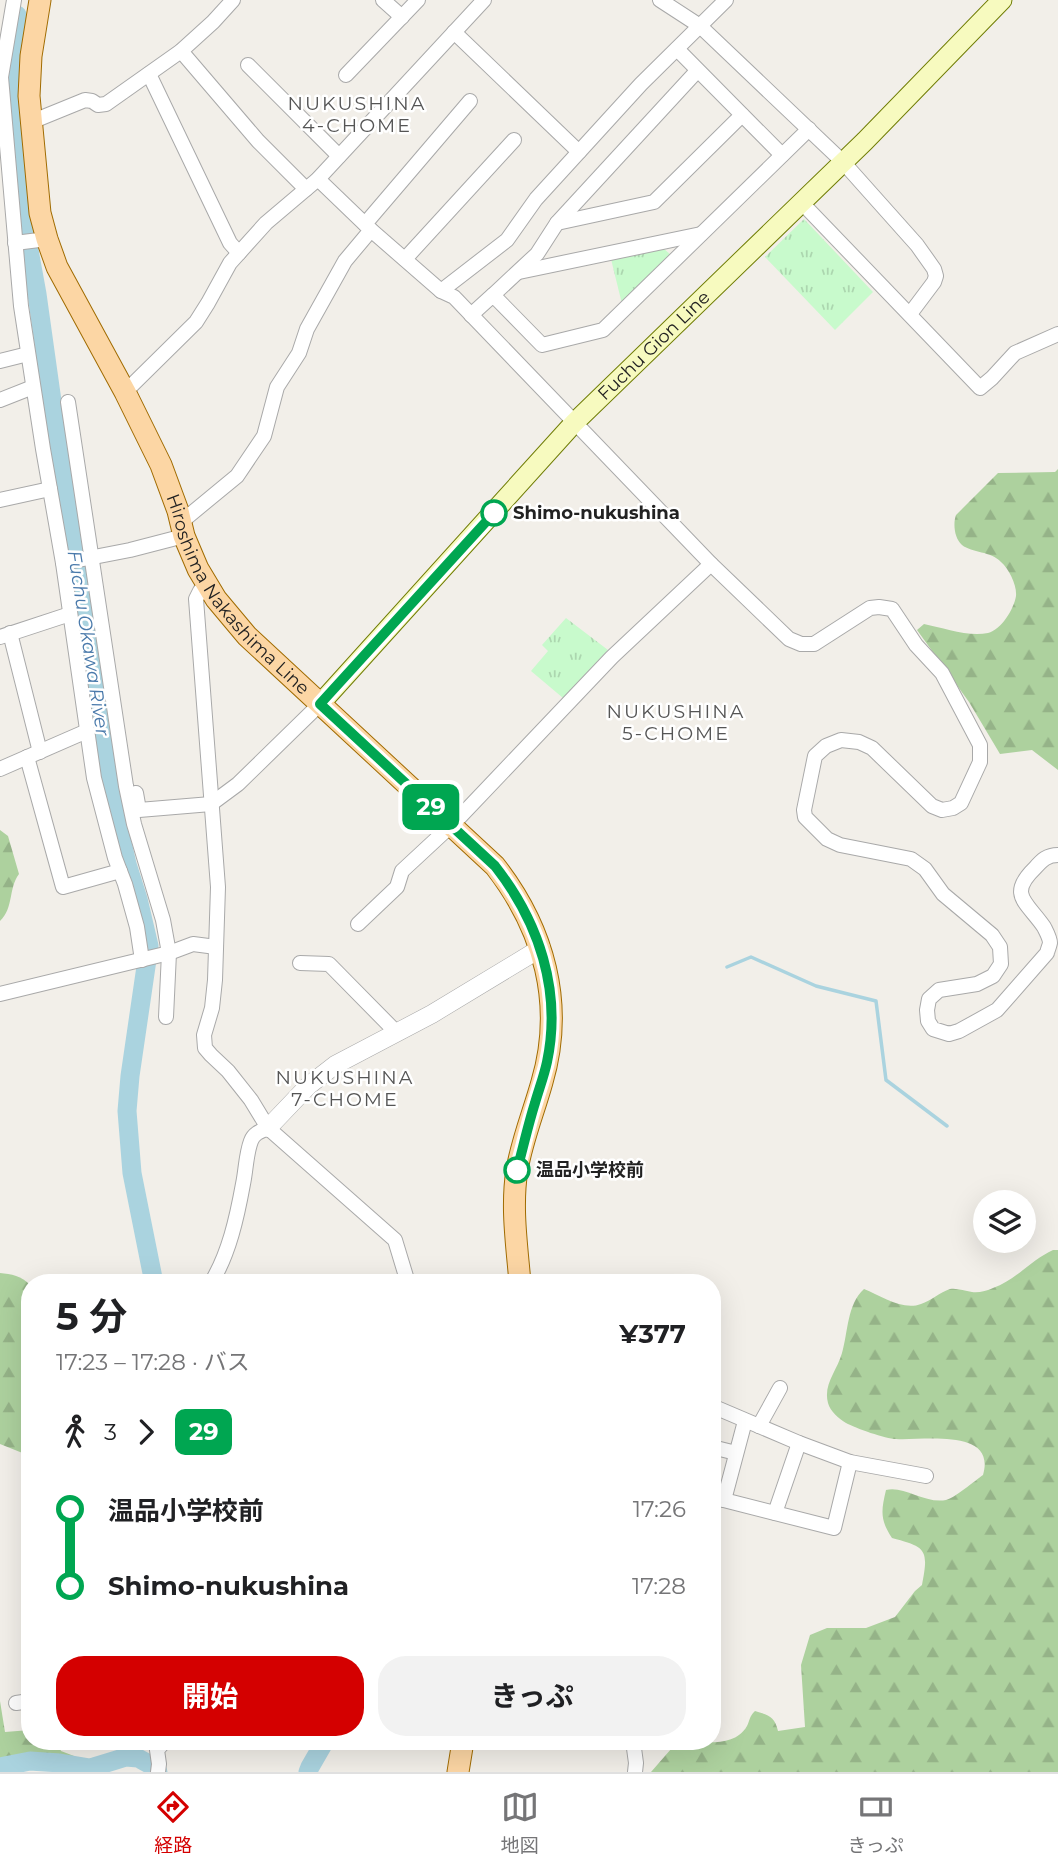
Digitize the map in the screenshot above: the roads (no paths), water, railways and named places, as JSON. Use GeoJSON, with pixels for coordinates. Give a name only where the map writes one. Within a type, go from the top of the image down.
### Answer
{"type":"FeatureCollection","features":[{"type":"Feature","properties":{"kind":"main road","name":"Hiroshima Nakashima Line"},"geometry":{"type":"LineString","coordinates":[[40,0],[31,56],[29,96],[40,213],[47,239],[57,267],[125,391],[161,465],[182,527],[206,584],[241,631],[495,866],[509,884],[532,924],[541,948],[550,991],[551,1037],[542,1082],[517,1170],[514,1212],[519,1274]]}},
{"type":"Feature","properties":{"kind":"main road","name":"Fuchu Gion Line"},"geometry":{"type":"LineString","coordinates":[[320,704],[575,423],[844,162],[1002,0]]}},
{"type":"Feature","properties":{"kind":"main road"},"geometry":{"type":"LineString","coordinates":[[458,1772],[462,1750]]}},
{"type":"Feature","properties":{"kind":"street"},"geometry":{"type":"LineString","coordinates":[[14,0],[1,77],[6,225],[15,243],[28,354],[63,563],[94,778],[137,927],[142,960]]}},
{"type":"Feature","properties":{"kind":"street"},"geometry":{"type":"LineString","coordinates":[[31,122],[85,100],[98,106],[106,104],[181,51],[233,0]]}},
{"type":"Feature","properties":{"kind":"street"},"geometry":{"type":"LineString","coordinates":[[383,0],[402,17]]}},
{"type":"Feature","properties":{"kind":"street"},"geometry":{"type":"LineString","coordinates":[[345,75],[418,0]]}},
{"type":"Feature","properties":{"kind":"street"},"geometry":{"type":"LineString","coordinates":[[125,391],[196,322],[230,263],[239,253],[267,223],[312,184],[484,0]]}},
{"type":"Feature","properties":{"kind":"street"},"geometry":{"type":"LineString","coordinates":[[660,0],[700,26],[844,162],[918,244],[936,276],[910,314]]}},
{"type":"Feature","properties":{"kind":"street"},"geometry":{"type":"LineString","coordinates":[[441,291],[507,240],[536,199],[641,84],[726,0]]}},
{"type":"Feature","properties":{"kind":"street"},"geometry":{"type":"LineString","coordinates":[[454,32],[579,152]]}},
{"type":"Feature","properties":{"kind":"street"},"geometry":{"type":"LineString","coordinates":[[677,49],[782,155]]}},
{"type":"Feature","properties":{"kind":"street"},"geometry":{"type":"LineString","coordinates":[[181,51],[258,141],[368,227],[441,291],[454,297],[711,564],[789,639],[801,644],[814,643],[870,608],[892,609],[916,645],[942,673],[980,745],[980,762],[961,803],[942,810],[932,806],[873,748],[859,741],[841,740],[826,746],[815,757],[804,810],[805,817],[827,839],[840,845],[911,859],[925,869],[943,894],[992,935],[1000,947],[1001,964],[993,976],[977,984],[939,990],[929,999],[928,1021],[933,1028],[949,1034],[997,1010],[1047,953],[1050,943],[1046,931],[1021,897],[1020,888],[1026,876],[1045,858],[1058,855]]}},
{"type":"Feature","properties":{"kind":"street"},"geometry":{"type":"LineString","coordinates":[[248,65],[339,156]]}},
{"type":"Feature","properties":{"kind":"street"},"geometry":{"type":"LineString","coordinates":[[471,316],[537,254],[556,223],[698,71]]}},
{"type":"Feature","properties":{"kind":"street"},"geometry":{"type":"LineString","coordinates":[[149,74],[230,243],[239,253]]}},
{"type":"Feature","properties":{"kind":"street"},"geometry":{"type":"LineString","coordinates":[[63,563],[130,550],[182,527],[186,518],[237,476],[264,436],[277,387],[299,353],[307,329],[345,261],[368,227],[470,102]]}},
{"type":"Feature","properties":{"kind":"street"},"geometry":{"type":"LineString","coordinates":[[556,223],[654,202],[742,115]]}},
{"type":"Feature","properties":{"kind":"street"},"geometry":{"type":"LineString","coordinates":[[493,295],[542,345],[603,331],[809,129]]}},
{"type":"Feature","properties":{"kind":"street"},"geometry":{"type":"LineString","coordinates":[[405,259],[514,140]]}},
{"type":"Feature","properties":{"kind":"street"},"geometry":{"type":"LineString","coordinates":[[802,203],[980,388],[992,379],[1015,353],[1058,334]]}},
{"type":"Feature","properties":{"kind":"street"},"geometry":{"type":"LineString","coordinates":[[516,273],[702,233]]}},
{"type":"Feature","properties":{"kind":"street"},"geometry":{"type":"LineString","coordinates":[[15,243],[47,239]]}},
{"type":"Feature","properties":{"kind":"street"},"geometry":{"type":"LineString","coordinates":[[0,361],[28,354]]}},
{"type":"Feature","properties":{"kind":"street"},"geometry":{"type":"LineString","coordinates":[[0,400],[33,387]]}},
{"type":"Feature","properties":{"kind":"street"},"geometry":{"type":"LineString","coordinates":[[68,401],[122,764],[134,824],[163,920],[169,953],[166,1017]]}},
{"type":"Feature","properties":{"kind":"street"},"geometry":{"type":"LineString","coordinates":[[0,500],[50,489]]}},
{"type":"Feature","properties":{"kind":"street"},"geometry":{"type":"LineString","coordinates":[[358,924],[397,887],[402,872],[451,826],[612,657],[711,564]]}},
{"type":"Feature","properties":{"kind":"street"},"geometry":{"type":"LineString","coordinates":[[206,584],[196,599],[218,887],[212,1008],[204,1035],[205,1048],[251,1100],[268,1128],[395,1240],[405,1274]]}},
{"type":"Feature","properties":{"kind":"street"},"geometry":{"type":"LineString","coordinates":[[70,614],[5,635],[63,887],[120,872]]}},
{"type":"Feature","properties":{"kind":"street"},"geometry":{"type":"LineString","coordinates":[[122,764],[132,778],[139,810],[211,804],[238,784],[320,704]]}},
{"type":"Feature","properties":{"kind":"street"},"geometry":{"type":"LineString","coordinates":[[0,769],[87,731]]}},
{"type":"Feature","properties":{"kind":"street"},"geometry":{"type":"LineString","coordinates":[[0,994],[142,960],[193,944],[216,947]]}},
{"type":"Feature","properties":{"kind":"street"},"geometry":{"type":"LineString","coordinates":[[216,1274],[231,1236],[251,1139],[268,1128],[308,1086],[335,1065],[432,1014],[541,948]]}},
{"type":"Feature","properties":{"kind":"street"},"geometry":{"type":"LineString","coordinates":[[300,963],[329,964],[396,1032]]}},
{"type":"Feature","properties":{"kind":"street"},"geometry":{"type":"LineString","coordinates":[[721,1491],[736,1453],[752,1423],[780,1388]]}},
{"type":"Feature","properties":{"kind":"street"},"geometry":{"type":"LineString","coordinates":[[721,1410],[850,1462],[926,1476]]}},
{"type":"Feature","properties":{"kind":"street"},"geometry":{"type":"LineString","coordinates":[[775,1513],[799,1443]]}},
{"type":"Feature","properties":{"kind":"street"},"geometry":{"type":"LineString","coordinates":[[721,1449],[736,1453]]}},
{"type":"Feature","properties":{"kind":"street"},"geometry":{"type":"LineString","coordinates":[[721,1500],[834,1528],[850,1462]]}},
{"type":"Feature","properties":{"kind":"street"},"geometry":{"type":"LineString","coordinates":[[156,1750],[158,1768]]}},
{"type":"Feature","properties":{"kind":"street"},"geometry":{"type":"LineString","coordinates":[[634,1750],[635,1772]]}},
{"type":"Feature","properties":{"kind":"waterway","name":"Fuchu Okawa River"},"geometry":{"type":"LineString","coordinates":[[17,15],[14,122],[23,217],[116,816],[149,946],[127,1111],[132,1173],[152,1274]]}},
{"type":"Feature","properties":{"kind":"waterway"},"geometry":{"type":"LineString","coordinates":[[727,967],[751,957],[816,986],[876,1001],[886,1080],[947,1126]]}},
{"type":"Feature","properties":{"kind":"waterway","name":"Fuchu Okawa River"},"geometry":{"type":"LineString","coordinates":[[308,1772],[320,1750]]}},
{"type":"Feature","properties":{"kind":"waterway"},"geometry":{"type":"LineString","coordinates":[[0,1767],[30,1761],[90,1768],[126,1757],[138,1758],[158,1772]]}},
{"type":"Feature","properties":{"kind":"place","name":"Shimo-nukushina"},"geometry":{"type":"Point","coordinates":[494,513]}},
{"type":"Feature","properties":{"kind":"place","name":"温品小学校前"},"geometry":{"type":"Point","coordinates":[517,1170]}},
{"type":"Feature","properties":{"kind":"district","name":"NUKUSHINA 4-CHOME"},"geometry":{"type":"Point","coordinates":[357,114]}},
{"type":"Feature","properties":{"kind":"district","name":"NUKUSHINA 5-CHOME"},"geometry":{"type":"Point","coordinates":[676,722]}},
{"type":"Feature","properties":{"kind":"district","name":"NUKUSHINA 7-CHOME"},"geometry":{"type":"Point","coordinates":[345,1088]}}]}
